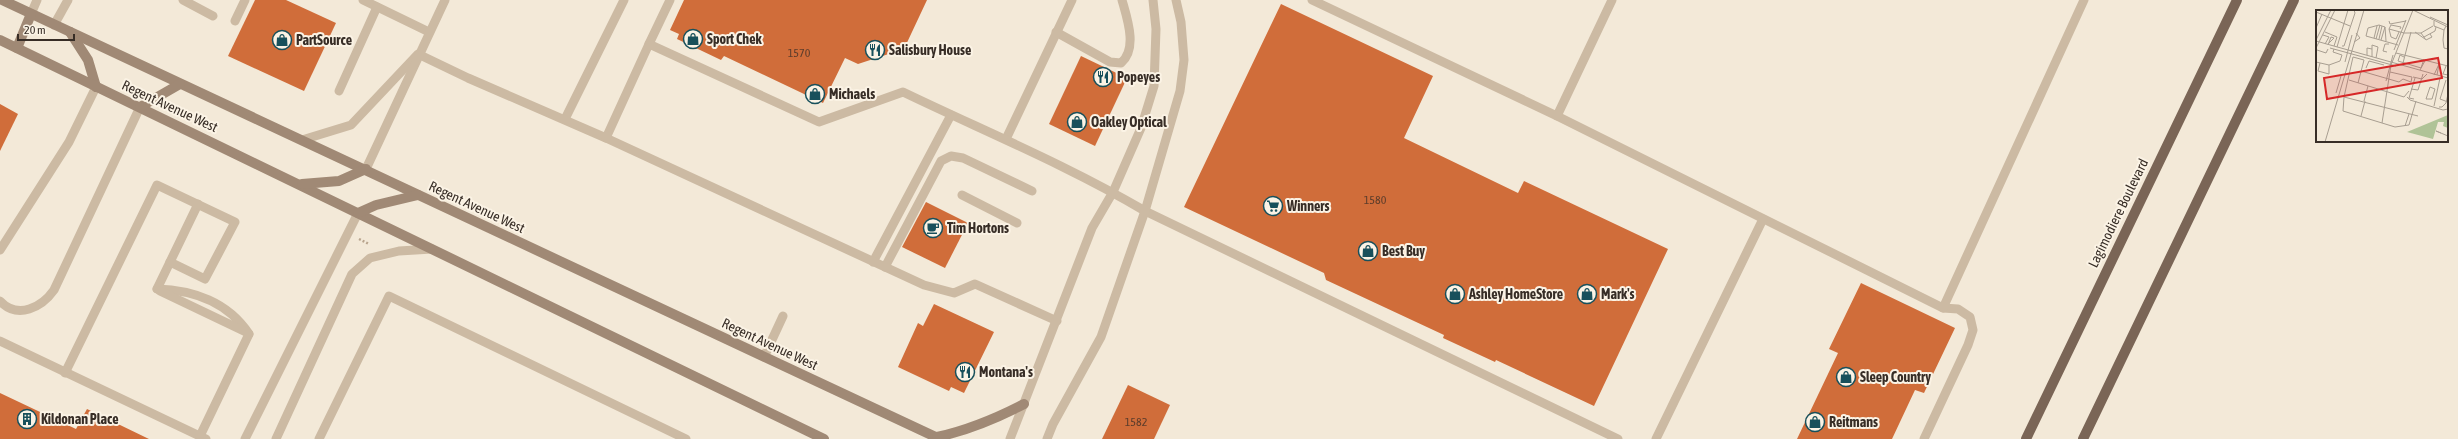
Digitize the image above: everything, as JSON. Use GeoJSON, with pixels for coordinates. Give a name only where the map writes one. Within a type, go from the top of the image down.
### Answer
{"type":"FeatureCollection","features":[{"type":"Feature","properties":{"kind":"main road","name":"Regent Avenue West"},"geometry":{"type":"LineString","coordinates":[[2,0],[180,84],[366,169],[418,195],[938,438]]}},
{"type":"Feature","properties":{"kind":"main road","name":"Lagimodiere Boulevard"},"geometry":{"type":"LineString","coordinates":[[2026,439],[2237,0]]}},
{"type":"Feature","properties":{"kind":"main road"},"geometry":{"type":"LineString","coordinates":[[2083,439],[2294,0]]}},
{"type":"Feature","properties":{"kind":"main road"},"geometry":{"type":"LineString","coordinates":[[17,48],[31,14]]}},
{"type":"Feature","properties":{"kind":"main road"},"geometry":{"type":"LineString","coordinates":[[70,32],[88,60],[96,87]]}},
{"type":"Feature","properties":{"kind":"main road","name":"Regent Avenue West"},"geometry":{"type":"LineString","coordinates":[[0,40],[302,184],[358,213],[824,439]]}},
{"type":"Feature","properties":{"kind":"main road"},"geometry":{"type":"LineString","coordinates":[[140,107],[180,84]]}},
{"type":"Feature","properties":{"kind":"main road"},"geometry":{"type":"LineString","coordinates":[[302,184],[339,181],[366,169]]}},
{"type":"Feature","properties":{"kind":"main road"},"geometry":{"type":"LineString","coordinates":[[358,213],[376,205],[418,195]]}},
{"type":"Feature","properties":{"kind":"main road"},"geometry":{"type":"LineString","coordinates":[[938,438],[968,430],[992,421],[1024,404]]}},
{"type":"Feature","properties":{"kind":"lane"},"geometry":{"type":"LineString","coordinates":[[31,14],[37,0]]}},
{"type":"Feature","properties":{"kind":"lane"},"geometry":{"type":"LineString","coordinates":[[54,25],[68,0]]}},
{"type":"Feature","properties":{"kind":"lane"},"geometry":{"type":"LineString","coordinates":[[182,0],[213,16]]}},
{"type":"Feature","properties":{"kind":"lane"},"geometry":{"type":"LineString","coordinates":[[235,21],[246,0]]}},
{"type":"Feature","properties":{"kind":"lane"},"geometry":{"type":"LineString","coordinates":[[363,0],[429,32]]}},
{"type":"Feature","properties":{"kind":"lane"},"geometry":{"type":"LineString","coordinates":[[366,169],[418,54],[445,0]]}},
{"type":"Feature","properties":{"kind":"lane"},"geometry":{"type":"LineString","coordinates":[[565,120],[624,0]]}},
{"type":"Feature","properties":{"kind":"lane"},"geometry":{"type":"LineString","coordinates":[[606,138],[670,0]]}},
{"type":"Feature","properties":{"kind":"lane"},"geometry":{"type":"LineString","coordinates":[[1006,139],[1072,0]]}},
{"type":"Feature","properties":{"kind":"lane"},"geometry":{"type":"LineString","coordinates":[[1056,32],[1110,62],[1121,63],[1127,58],[1131,44],[1122,0]]}},
{"type":"Feature","properties":{"kind":"lane"},"geometry":{"type":"LineString","coordinates":[[1010,439],[1092,228],[1113,192],[1141,128],[1154,86],[1156,29],[1153,0]]}},
{"type":"Feature","properties":{"kind":"lane"},"geometry":{"type":"LineString","coordinates":[[1047,439],[1053,424],[1101,337],[1144,211],[1180,91],[1184,60],[1181,22],[1176,0]]}},
{"type":"Feature","properties":{"kind":"lane"},"geometry":{"type":"LineString","coordinates":[[1312,0],[1558,116],[1943,308],[1958,309],[1970,318],[1973,330],[1968,346],[1924,439]]}},
{"type":"Feature","properties":{"kind":"lane"},"geometry":{"type":"LineString","coordinates":[[1558,116],[1612,0]]}},
{"type":"Feature","properties":{"kind":"lane"},"geometry":{"type":"LineString","coordinates":[[1943,308],[2084,0]]}},
{"type":"Feature","properties":{"kind":"lane"},"geometry":{"type":"LineString","coordinates":[[339,91],[377,8]]}},
{"type":"Feature","properties":{"kind":"lane"},"geometry":{"type":"LineString","coordinates":[[649,44],[818,122],[903,92],[1006,139],[1113,192],[1144,211],[1618,439]]}},
{"type":"Feature","properties":{"kind":"lane"},"geometry":{"type":"LineString","coordinates":[[418,54],[468,78],[606,138],[924,286],[954,293],[975,284],[1057,321]]}},
{"type":"Feature","properties":{"kind":"lane"},"geometry":{"type":"LineString","coordinates":[[302,140],[351,124],[418,54]]}},
{"type":"Feature","properties":{"kind":"lane"},"geometry":{"type":"LineString","coordinates":[[0,250],[69,142],[96,87]]}},
{"type":"Feature","properties":{"kind":"lane"},"geometry":{"type":"LineString","coordinates":[[0,301],[4,305],[17,310],[31,310],[47,300],[54,290],[140,107]]}},
{"type":"Feature","properties":{"kind":"lane"},"geometry":{"type":"LineString","coordinates":[[873,262],[951,115]]}},
{"type":"Feature","properties":{"kind":"lane"},"geometry":{"type":"LineString","coordinates":[[886,267],[941,161],[951,156],[963,158],[1032,191]]}},
{"type":"Feature","properties":{"kind":"lane"},"geometry":{"type":"LineString","coordinates":[[65,373],[157,185],[235,222],[205,279],[170,262]]}},
{"type":"Feature","properties":{"kind":"lane"},"geometry":{"type":"LineString","coordinates":[[962,195],[1017,223]]}},
{"type":"Feature","properties":{"kind":"lane"},"geometry":{"type":"LineString","coordinates":[[157,289],[198,204]]}},
{"type":"Feature","properties":{"kind":"lane"},"geometry":{"type":"LineString","coordinates":[[245,439],[358,213]]}},
{"type":"Feature","properties":{"kind":"lane"},"geometry":{"type":"LineString","coordinates":[[1656,439],[1763,218]]}},
{"type":"Feature","properties":{"kind":"lane"},"geometry":{"type":"LineString","coordinates":[[276,439],[352,274],[370,258],[399,251],[432,249]]}},
{"type":"Feature","properties":{"kind":"lane"},"geometry":{"type":"LineString","coordinates":[[157,289],[249,334]]}},
{"type":"Feature","properties":{"kind":"lane"},"geometry":{"type":"LineString","coordinates":[[157,289],[180,290],[208,299],[226,309],[242,323],[249,334]]}},
{"type":"Feature","properties":{"kind":"lane"},"geometry":{"type":"LineString","coordinates":[[319,439],[388,296],[686,439]]}},
{"type":"Feature","properties":{"kind":"lane"},"geometry":{"type":"LineString","coordinates":[[764,357],[783,316]]}},
{"type":"Feature","properties":{"kind":"lane"},"geometry":{"type":"LineString","coordinates":[[0,341],[203,438],[249,334]]}},
{"type":"Feature","properties":{"kind":"building","name":"PartSource"},"geometry":{"type":"Polygon","coordinates":[[[255,0],[286,0],[336,23],[304,91],[228,56],[255,0]]]}},
{"type":"Feature","properties":{"kind":"building"},"geometry":{"type":"Polygon","coordinates":[[[684,0],[927,0],[904,49],[858,64],[845,58],[823,103],[724,56],[721,60],[677,39],[679,34],[670,30],[684,0]]]}},
{"type":"Feature","properties":{"kind":"building"},"geometry":{"type":"Polygon","coordinates":[[[1281,4],[1433,76],[1404,138],[1518,193],[1524,181],[1668,249],[1594,406],[1496,360],[1495,362],[1443,338],[1444,335],[1326,280],[1324,273],[1184,207],[1281,4]]]}},
{"type":"Feature","properties":{"kind":"building"},"geometry":{"type":"Polygon","coordinates":[[[1081,56],[1127,78],[1095,146],[1049,124],[1081,56]]]}},
{"type":"Feature","properties":{"kind":"building"},"geometry":{"type":"Polygon","coordinates":[[[0,104],[18,114],[0,151],[0,104]]]}},
{"type":"Feature","properties":{"kind":"building"},"geometry":{"type":"Polygon","coordinates":[[[926,202],[968,223],[945,268],[902,247],[926,202]]]}},
{"type":"Feature","properties":{"kind":"building"},"geometry":{"type":"Polygon","coordinates":[[[1861,283],[1955,328],[1924,393],[1915,390],[1892,439],[1797,439],[1838,353],[1829,349],[1861,283]]]}},
{"type":"Feature","properties":{"kind":"building"},"geometry":{"type":"Polygon","coordinates":[[[934,304],[994,332],[964,393],[951,387],[949,391],[898,367],[918,323],[923,326],[934,304]]]}},
{"type":"Feature","properties":{"kind":"building"},"geometry":{"type":"Polygon","coordinates":[[[1128,385],[1170,405],[1154,439],[1102,439],[1128,385]]]}},
{"type":"Feature","properties":{"kind":"building","name":"Kildonan Place"},"geometry":{"type":"Polygon","coordinates":[[[0,393],[76,429],[87,409],[149,439],[0,439],[0,393]]]}},
{"type":"Feature","properties":{"kind":"place","name":"Sport Chek"},"geometry":{"type":"Point","coordinates":[693,39]}},
{"type":"Feature","properties":{"kind":"place","name":"PartSource"},"geometry":{"type":"Point","coordinates":[282,40]}},
{"type":"Feature","properties":{"kind":"place","name":"Salisbury House"},"geometry":{"type":"Point","coordinates":[875,50]}},
{"type":"Feature","properties":{"kind":"place","name":"Popeyes"},"geometry":{"type":"Point","coordinates":[1103,77]}},
{"type":"Feature","properties":{"kind":"place","name":"Michaels"},"geometry":{"type":"Point","coordinates":[815,94]}},
{"type":"Feature","properties":{"kind":"place","name":"Oakley Optical"},"geometry":{"type":"Point","coordinates":[1077,122]}},
{"type":"Feature","properties":{"kind":"place","name":"Winners"},"geometry":{"type":"Point","coordinates":[1273,206]}},
{"type":"Feature","properties":{"kind":"place","name":"Tim Hortons"},"geometry":{"type":"Point","coordinates":[933,228]}},
{"type":"Feature","properties":{"kind":"place","name":"Best Buy"},"geometry":{"type":"Point","coordinates":[1368,251]}},
{"type":"Feature","properties":{"kind":"place","name":"Ashley HomeStore"},"geometry":{"type":"Point","coordinates":[1455,294]}},
{"type":"Feature","properties":{"kind":"place","name":"Mark's"},"geometry":{"type":"Point","coordinates":[1587,294]}},
{"type":"Feature","properties":{"kind":"place","name":"Montana's"},"geometry":{"type":"Point","coordinates":[965,372]}},
{"type":"Feature","properties":{"kind":"place","name":"Sleep Country"},"geometry":{"type":"Point","coordinates":[1846,377]}},
{"type":"Feature","properties":{"kind":"place","name":"Kildonan Place"},"geometry":{"type":"Point","coordinates":[27,419]}},
{"type":"Feature","properties":{"kind":"place","name":"Reitmans"},"geometry":{"type":"Point","coordinates":[1815,422]}}]}
